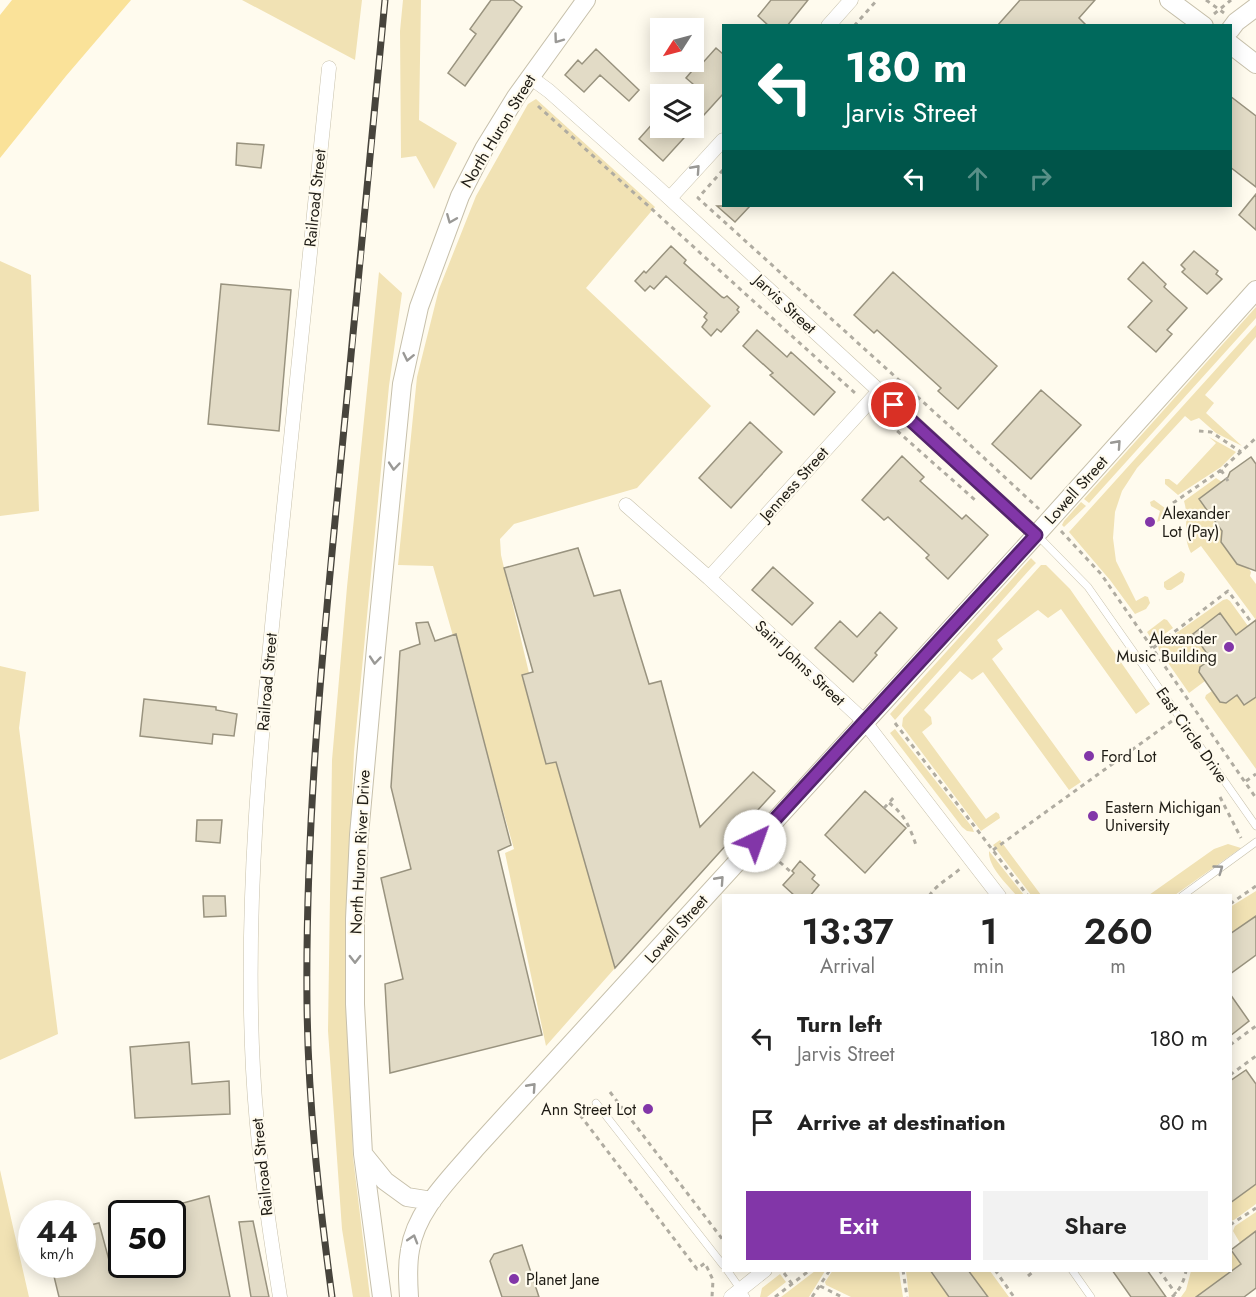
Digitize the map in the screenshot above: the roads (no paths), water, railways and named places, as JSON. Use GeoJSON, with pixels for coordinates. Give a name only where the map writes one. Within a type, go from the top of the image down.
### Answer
{"type":"FeatureCollection","features":[{"type":"Feature","properties":{"kind":"main road","name":"North Huron Street"},"geometry":{"type":"LineString","coordinates":[[400,407],[402,384],[419,307],[460,196],[484,149],[530,77],[586,0]]}},
{"type":"Feature","properties":{"kind":"main road"},"geometry":{"type":"LineString","coordinates":[[1169,0],[1207,21]]}},
{"type":"Feature","properties":{"kind":"main road"},"geometry":{"type":"LineString","coordinates":[[1228,23],[1236,22],[1256,7]]}},
{"type":"Feature","properties":{"kind":"main road"},"geometry":{"type":"LineString","coordinates":[[1232,46],[1256,64]]}},
{"type":"Feature","properties":{"kind":"main road","name":"Lowell Street"},"geometry":{"type":"LineString","coordinates":[[409,1297],[410,1249],[416,1228],[432,1201],[476,1149],[1036,535],[1256,290]]}},
{"type":"Feature","properties":{"kind":"main road","name":"North Huron River Drive"},"geometry":{"type":"LineString","coordinates":[[382,1297],[363,1154],[355,1004],[355,919],[359,835],[400,407]]}},
{"type":"Feature","properties":{"kind":"main road"},"geometry":{"type":"LineString","coordinates":[[363,1154],[386,1181],[407,1197],[432,1201]]}},
{"type":"Feature","properties":{"kind":"street"},"geometry":{"type":"LineString","coordinates":[[830,24],[851,0]]}},
{"type":"Feature","properties":{"kind":"street","name":"Railroad Street"},"geometry":{"type":"LineString","coordinates":[[279,1297],[261,1168],[253,1069],[251,971],[253,844],[264,708],[329,68]]}},
{"type":"Feature","properties":{"kind":"street","name":"Jarvis Street"},"geometry":{"type":"LineString","coordinates":[[530,77],[549,91],[670,198],[1036,535]]}},
{"type":"Feature","properties":{"kind":"street"},"geometry":{"type":"LineString","coordinates":[[670,198],[722,141]]}},
{"type":"Feature","properties":{"kind":"street","name":"Jenness Street"},"geometry":{"type":"LineString","coordinates":[[709,578],[879,391]]}},
{"type":"Feature","properties":{"kind":"street","name":"Saint Johns Street"},"geometry":{"type":"LineString","coordinates":[[626,505],[709,578],[864,722],[997,894]]}},
{"type":"Feature","properties":{"kind":"street"},"geometry":{"type":"LineString","coordinates":[[739,1294],[763,1272]]}},
{"type":"Feature","properties":{"kind":"lane","name":"East Circle Drive"},"geometry":{"type":"LineString","coordinates":[[1036,535],[1088,588],[1256,826]]}},
{"type":"Feature","properties":{"kind":"lane"},"geometry":{"type":"LineString","coordinates":[[1185,894],[1256,842]]}},
{"type":"Feature","properties":{"kind":"lane"},"geometry":{"type":"LineString","coordinates":[[596,1103],[722,1264]]}},
{"type":"Feature","properties":{"kind":"lane"},"geometry":{"type":"LineString","coordinates":[[728,1272],[739,1294]]}},
{"type":"Feature","properties":{"kind":"lane"},"geometry":{"type":"LineString","coordinates":[[1073,1272],[1091,1297]]}},
{"type":"Feature","properties":{"kind":"railway"},"geometry":{"type":"LineString","coordinates":[[332,1297],[319,1188],[310,1077],[307,1004],[309,865],[322,657],[385,0]]}},
{"type":"Feature","properties":{"kind":"place","name":"Alexander Lot (Pay)"},"geometry":{"type":"Point","coordinates":[1150,522]}},
{"type":"Feature","properties":{"kind":"place","name":"Alexander Music Building"},"geometry":{"type":"Point","coordinates":[1229,647]}},
{"type":"Feature","properties":{"kind":"place","name":"Ford Lot"},"geometry":{"type":"Point","coordinates":[1089,756]}},
{"type":"Feature","properties":{"kind":"place","name":"Eastern Michigan University"},"geometry":{"type":"Point","coordinates":[1093,816]}},
{"type":"Feature","properties":{"kind":"place","name":"Ann Street Lot"},"geometry":{"type":"Point","coordinates":[648,1109]}},
{"type":"Feature","properties":{"kind":"place","name":"Planet Jane"},"geometry":{"type":"Point","coordinates":[514,1279]}}]}
